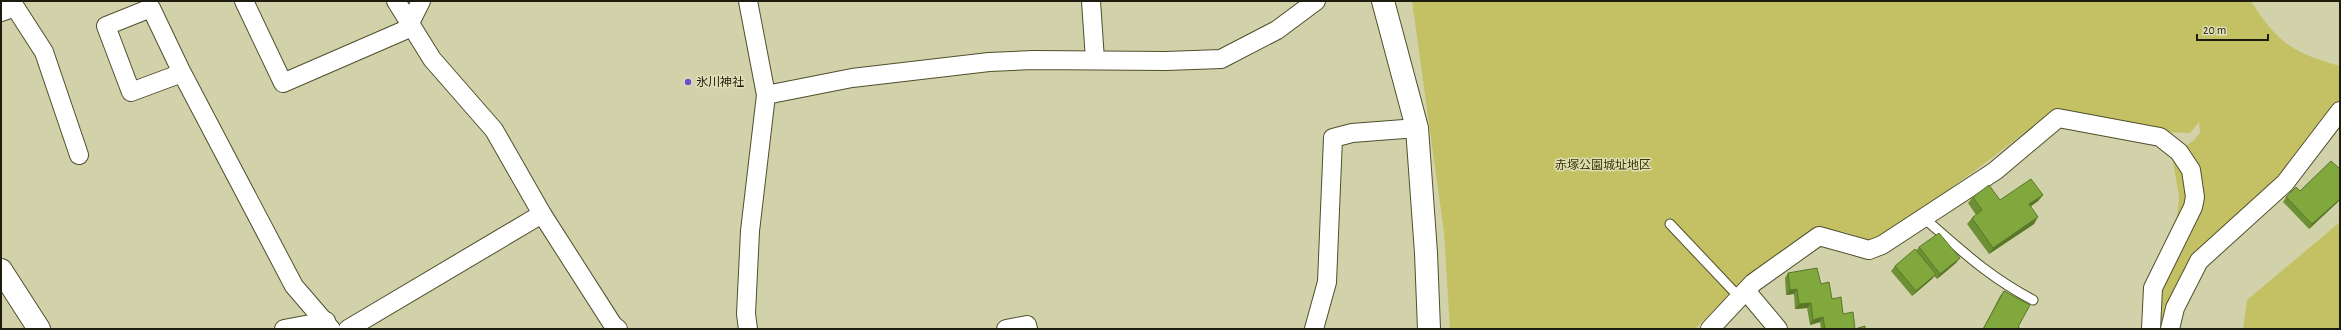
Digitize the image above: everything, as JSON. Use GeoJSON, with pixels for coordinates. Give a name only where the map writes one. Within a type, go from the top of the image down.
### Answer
{"type":"FeatureCollection","features":[{"type":"Feature","properties":{"kind":"street"},"geometry":{"type":"LineString","coordinates":[[244,1],[283,83],[411,25],[421,1]]}},
{"type":"Feature","properties":{"kind":"street"},"geometry":{"type":"LineString","coordinates":[[396,1],[432,59],[494,130],[542,214],[613,325],[618,329]]}},
{"type":"Feature","properties":{"kind":"street"},"geometry":{"type":"LineString","coordinates":[[748,1],[766,95],[750,231],[746,314],[748,329]]}},
{"type":"Feature","properties":{"kind":"street"},"geometry":{"type":"LineString","coordinates":[[1091,1],[1095,60]]}},
{"type":"Feature","properties":{"kind":"street"},"geometry":{"type":"LineString","coordinates":[[766,95],[852,78],[989,62],[1033,60],[1166,61],[1221,58],[1277,30],[1316,1]]}},
{"type":"Feature","properties":{"kind":"street"},"geometry":{"type":"LineString","coordinates":[[1384,1],[1417,128],[1426,253],[1429,329]]}},
{"type":"Feature","properties":{"kind":"street"},"geometry":{"type":"LineString","coordinates":[[1,12],[15,6],[44,52],[78,155]]}},
{"type":"Feature","properties":{"kind":"street"},"geometry":{"type":"LineString","coordinates":[[182,73],[131,92],[106,26],[151,8],[182,73],[294,286],[328,325]]}},
{"type":"Feature","properties":{"kind":"street"},"geometry":{"type":"LineString","coordinates":[[2170,329],[2175,308],[2199,261],[2285,183],[2340,111]]}},
{"type":"Feature","properties":{"kind":"street"},"geometry":{"type":"LineString","coordinates":[[1710,329],[1754,283],[1819,236],[1869,250],[1882,245],[1925,219],[1995,171],[2058,118],[2160,137],[2179,152],[2191,170],[2195,197],[2193,207],[2154,288],[2151,329]]}},
{"type":"Feature","properties":{"kind":"street"},"geometry":{"type":"LineString","coordinates":[[1314,329],[1327,282],[1333,138],[1352,133],[1417,128]]}},
{"type":"Feature","properties":{"kind":"street"},"geometry":{"type":"LineString","coordinates":[[348,329],[542,214]]}},
{"type":"Feature","properties":{"kind":"street"},"geometry":{"type":"LineString","coordinates":[[1,270],[39,329]]}},
{"type":"Feature","properties":{"kind":"street"},"geometry":{"type":"LineString","coordinates":[[1744,295],[1778,329]]}},
{"type":"Feature","properties":{"kind":"street"},"geometry":{"type":"LineString","coordinates":[[284,329],[328,325]]}},
{"type":"Feature","properties":{"kind":"street"},"geometry":{"type":"LineString","coordinates":[[1006,329],[1027,325],[1028,329]]}},
{"type":"Feature","properties":{"kind":"lane"},"geometry":{"type":"LineString","coordinates":[[1925,219],[1983,270],[2004,285],[2033,300]]}},
{"type":"Feature","properties":{"kind":"lane"},"geometry":{"type":"LineString","coordinates":[[1670,224],[1744,295]]}},
{"type":"Feature","properties":{"kind":"green space","name":"赤塚公園城址地区"},"geometry":{"type":"Polygon","coordinates":[[[1412,1],[2251,1],[2269,27],[2278,37],[2298,51],[2340,66],[2339,114],[2197,263],[2175,329],[2149,329],[2176,226],[2179,197],[2172,156],[2193,141],[2200,133],[2199,122],[2190,133],[2162,132],[2053,110],[1964,179],[1918,211],[1870,241],[1845,232],[1830,230],[1739,286],[1695,329],[1450,329],[1444,232],[1412,1]]]}},
{"type":"Feature","properties":{"kind":"green space"},"geometry":{"type":"Polygon","coordinates":[[[2340,222],[2340,329],[2243,329],[2247,300],[2340,222]]]}},
{"type":"Feature","properties":{"kind":"building"},"geometry":{"type":"Polygon","coordinates":[[[2331,161],[2340,169],[2340,199],[2312,224],[2286,197],[2296,187],[2300,191],[2331,161]]]}},
{"type":"Feature","properties":{"kind":"building"},"geometry":{"type":"Polygon","coordinates":[[[2031,179],[2043,195],[2029,204],[2038,217],[1993,248],[1972,218],[1982,210],[1973,197],[1989,185],[2000,200],[2031,179]]]}},
{"type":"Feature","properties":{"kind":"building"},"geometry":{"type":"Polygon","coordinates":[[[1939,233],[1960,258],[1940,274],[1919,247],[1939,233]]]}},
{"type":"Feature","properties":{"kind":"building"},"geometry":{"type":"Polygon","coordinates":[[[1915,249],[1936,274],[1916,291],[1895,266],[1915,249]]]}},
{"type":"Feature","properties":{"kind":"building"},"geometry":{"type":"Polygon","coordinates":[[[1817,268],[1821,284],[1829,282],[1832,299],[1841,297],[1843,314],[1853,312],[1855,329],[1825,329],[1823,317],[1813,320],[1811,303],[1799,304],[1797,289],[1790,290],[1788,273],[1817,268]]]}},
{"type":"Feature","properties":{"kind":"building"},"geometry":{"type":"Polygon","coordinates":[[[2004,291],[2030,305],[2018,327],[2021,329],[1983,329],[2004,291]]]}},
{"type":"Feature","properties":{"kind":"building"},"geometry":{"type":"Polygon","coordinates":[[[1865,326],[1865,329],[1855,329],[1865,326]]]}},
{"type":"Feature","properties":{"kind":"place","name":"氷川神社"},"geometry":{"type":"Point","coordinates":[688,82]}}]}
